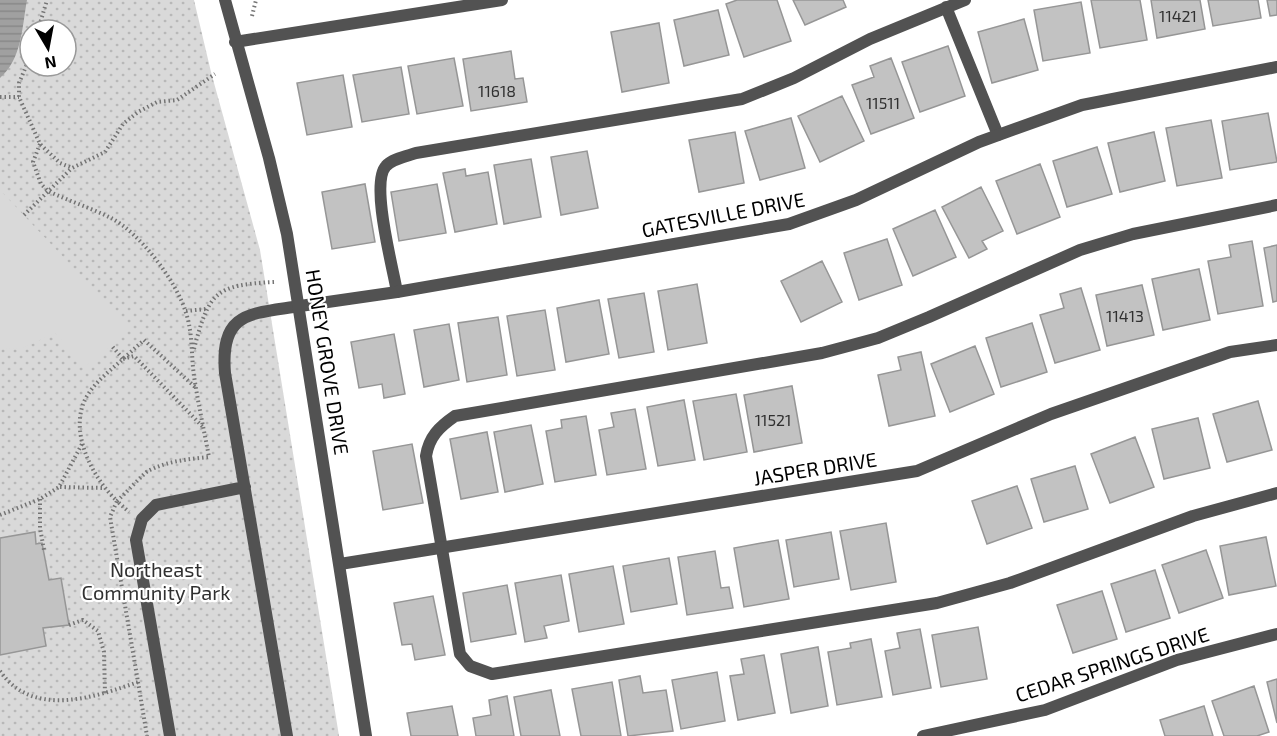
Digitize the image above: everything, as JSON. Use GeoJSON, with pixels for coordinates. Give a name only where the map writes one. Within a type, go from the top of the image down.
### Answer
{"type":"FeatureCollection","features":[{"type":"Feature","properties":{"kind":"street","name":"HONEY GROVE DRIVE"},"geometry":{"type":"LineString","coordinates":[[225,0],[269,158],[287,234],[366,736]]}},
{"type":"Feature","properties":{"kind":"street"},"geometry":{"type":"LineString","coordinates":[[235,42],[502,0]]}},
{"type":"Feature","properties":{"kind":"street"},"geometry":{"type":"LineString","coordinates":[[398,292],[383,215],[380,180],[386,165],[416,153],[742,99],[794,78],[870,39],[965,0]]}},
{"type":"Feature","properties":{"kind":"street"},"geometry":{"type":"LineString","coordinates":[[946,7],[998,135]]}},
{"type":"Feature","properties":{"kind":"street","name":"GATESVILLE DRIVE"},"geometry":{"type":"LineString","coordinates":[[287,736],[223,349],[227,335],[245,316],[398,292],[789,224],[856,200],[998,135],[1082,105],[1277,67]]}},
{"type":"Feature","properties":{"kind":"street"},"geometry":{"type":"LineString","coordinates":[[1277,205],[1133,234],[1080,250],[878,338],[822,353],[455,416],[432,436],[426,456],[460,654],[470,666],[492,674],[955,599],[1010,584],[1193,516],[1277,494]]}},
{"type":"Feature","properties":{"kind":"street","name":"JASPER DRIVE"},"geometry":{"type":"LineString","coordinates":[[340,564],[917,471],[1051,414],[1230,352],[1277,345]]}},
{"type":"Feature","properties":{"kind":"street"},"geometry":{"type":"LineString","coordinates":[[170,736],[136,540],[139,525],[156,505],[245,487]]}},
{"type":"Feature","properties":{"kind":"street","name":"CEDAR SPRINGS DRIVE"},"geometry":{"type":"LineString","coordinates":[[923,736],[946,734],[1045,710],[1177,660],[1277,634]]}},
{"type":"Feature","properties":{"kind":"path"},"geometry":{"type":"LineString","coordinates":[[42,18],[47,0]]}},
{"type":"Feature","properties":{"kind":"path"},"geometry":{"type":"LineString","coordinates":[[252,16],[256,0]]}},
{"type":"Feature","properties":{"kind":"path"},"geometry":{"type":"LineString","coordinates":[[24,215],[72,168],[105,152],[123,124],[138,112],[157,102],[177,100],[215,74]]}},
{"type":"Feature","properties":{"kind":"path"},"geometry":{"type":"LineString","coordinates":[[21,78],[19,97],[39,144],[60,163],[72,168]]}},
{"type":"Feature","properties":{"kind":"path"},"geometry":{"type":"LineString","coordinates":[[0,97],[19,97]]}},
{"type":"Feature","properties":{"kind":"path"},"geometry":{"type":"LineString","coordinates":[[39,144],[33,162],[41,183],[48,191],[112,218],[153,253],[186,311],[192,336],[196,388],[209,457],[182,460],[146,472],[136,485],[117,501],[110,517],[147,736]]}},
{"type":"Feature","properties":{"kind":"path"},"geometry":{"type":"LineString","coordinates":[[192,355],[206,309],[219,295],[238,284],[274,282]]}},
{"type":"Feature","properties":{"kind":"path"},"geometry":{"type":"LineString","coordinates":[[186,311],[206,309]]}},
{"type":"Feature","properties":{"kind":"path"},"geometry":{"type":"LineString","coordinates":[[131,514],[103,488],[82,443],[80,421],[86,397],[144,339],[196,388]]}},
{"type":"Feature","properties":{"kind":"path"},"geometry":{"type":"LineString","coordinates":[[111,345],[123,359]]}},
{"type":"Feature","properties":{"kind":"path"},"geometry":{"type":"LineString","coordinates":[[123,359],[134,356],[204,428]]}},
{"type":"Feature","properties":{"kind":"path"},"geometry":{"type":"LineString","coordinates":[[0,515],[40,499],[59,487],[82,443]]}},
{"type":"Feature","properties":{"kind":"path"},"geometry":{"type":"LineString","coordinates":[[59,487],[103,488]]}},
{"type":"Feature","properties":{"kind":"path"},"geometry":{"type":"LineString","coordinates":[[40,499],[40,528],[44,550]]}},
{"type":"Feature","properties":{"kind":"path"},"geometry":{"type":"LineString","coordinates":[[69,625],[83,620],[98,631],[104,652],[105,694]]}},
{"type":"Feature","properties":{"kind":"path"},"geometry":{"type":"LineString","coordinates":[[0,672],[18,692],[35,700],[77,699],[105,694],[138,682]]}},
{"type":"Feature","properties":{"kind":"green space","name":"Northeast Community Park"},"geometry":{"type":"Polygon","coordinates":[[[0,0],[194,0],[211,72],[260,250],[339,736],[0,736],[0,0]]]}},
{"type":"Feature","properties":{"kind":"green space"},"geometry":{"type":"Polygon","coordinates":[[[0,190],[131,329],[85,367],[55,333],[23,348],[0,349],[0,190]]]}},
{"type":"Feature","properties":{"kind":"shaded area"},"geometry":{"type":"Polygon","coordinates":[[[0,0],[27,0],[24,18],[18,18],[17,52],[13,62],[0,78],[0,0]]]}},
{"type":"Feature","properties":{"kind":"building"},"geometry":{"type":"Polygon","coordinates":[[[737,0],[777,0],[791,41],[744,57],[726,4],[737,0]]]}},
{"type":"Feature","properties":{"kind":"building"},"geometry":{"type":"Polygon","coordinates":[[[793,0],[843,0],[846,7],[805,25],[793,0]]]}},
{"type":"Feature","properties":{"kind":"building"},"geometry":{"type":"Polygon","coordinates":[[[1091,0],[1140,0],[1147,40],[1100,48],[1091,0]]]}},
{"type":"Feature","properties":{"kind":"building"},"geometry":{"type":"Polygon","coordinates":[[[1151,0],[1200,0],[1205,29],[1157,38],[1151,0]]]}},
{"type":"Feature","properties":{"kind":"building"},"geometry":{"type":"Polygon","coordinates":[[[1208,0],[1258,0],[1261,18],[1213,26],[1208,0]]]}},
{"type":"Feature","properties":{"kind":"building"},"geometry":{"type":"Polygon","coordinates":[[[1267,0],[1277,0],[1277,15],[1270,16],[1267,0]]]}},
{"type":"Feature","properties":{"kind":"building"},"geometry":{"type":"Polygon","coordinates":[[[1081,2],[1090,53],[1043,61],[1034,10],[1081,2]]]}},
{"type":"Feature","properties":{"kind":"building"},"geometry":{"type":"Polygon","coordinates":[[[718,10],[729,55],[684,66],[674,20],[718,10]]]}},
{"type":"Feature","properties":{"kind":"building"},"geometry":{"type":"Polygon","coordinates":[[[1024,19],[1038,70],[992,83],[978,32],[1024,19]]]}},
{"type":"Feature","properties":{"kind":"building"},"geometry":{"type":"Polygon","coordinates":[[[659,23],[669,83],[622,92],[611,32],[659,23]]]}},
{"type":"Feature","properties":{"kind":"building"},"geometry":{"type":"Polygon","coordinates":[[[948,46],[965,96],[920,112],[902,62],[948,46]]]}},
{"type":"Feature","properties":{"kind":"building"},"geometry":{"type":"Polygon","coordinates":[[[511,51],[515,79],[523,78],[527,102],[471,111],[463,59],[511,51]]]}},
{"type":"Feature","properties":{"kind":"building"},"geometry":{"type":"Polygon","coordinates":[[[454,58],[463,106],[417,114],[408,66],[454,58]]]}},
{"type":"Feature","properties":{"kind":"building"},"geometry":{"type":"Polygon","coordinates":[[[891,58],[914,118],[871,134],[852,85],[874,77],[870,66],[891,58]]]}},
{"type":"Feature","properties":{"kind":"building"},"geometry":{"type":"Polygon","coordinates":[[[401,67],[409,114],[362,122],[353,75],[401,67]]]}},
{"type":"Feature","properties":{"kind":"building"},"geometry":{"type":"Polygon","coordinates":[[[343,75],[352,127],[307,135],[297,83],[343,75]]]}},
{"type":"Feature","properties":{"kind":"building"},"geometry":{"type":"Polygon","coordinates":[[[842,96],[864,141],[820,162],[798,116],[842,96]]]}},
{"type":"Feature","properties":{"kind":"building"},"geometry":{"type":"Polygon","coordinates":[[[1268,113],[1277,162],[1230,170],[1222,121],[1268,113]]]}},
{"type":"Feature","properties":{"kind":"building"},"geometry":{"type":"Polygon","coordinates":[[[791,118],[805,168],[760,180],[745,131],[791,118]]]}},
{"type":"Feature","properties":{"kind":"building"},"geometry":{"type":"Polygon","coordinates":[[[1211,120],[1222,178],[1177,186],[1166,128],[1211,120]]]}},
{"type":"Feature","properties":{"kind":"building"},"geometry":{"type":"Polygon","coordinates":[[[735,132],[744,183],[699,192],[689,140],[735,132]]]}},
{"type":"Feature","properties":{"kind":"building"},"geometry":{"type":"Polygon","coordinates":[[[1154,132],[1165,181],[1120,192],[1108,143],[1154,132]]]}},
{"type":"Feature","properties":{"kind":"building"},"geometry":{"type":"Polygon","coordinates":[[[1097,147],[1112,194],[1067,207],[1053,161],[1097,147]]]}},
{"type":"Feature","properties":{"kind":"building"},"geometry":{"type":"Polygon","coordinates":[[[587,151],[598,208],[561,215],[551,157],[587,151]]]}},
{"type":"Feature","properties":{"kind":"building"},"geometry":{"type":"Polygon","coordinates":[[[531,159],[541,217],[504,224],[494,165],[531,159]]]}},
{"type":"Feature","properties":{"kind":"building"},"geometry":{"type":"Polygon","coordinates":[[[1040,164],[1060,217],[1017,234],[996,181],[1040,164]]]}},
{"type":"Feature","properties":{"kind":"building"},"geometry":{"type":"Polygon","coordinates":[[[465,169],[466,176],[488,172],[497,224],[455,232],[443,173],[465,169]]]}},
{"type":"Feature","properties":{"kind":"building"},"geometry":{"type":"Polygon","coordinates":[[[365,184],[375,242],[332,249],[322,192],[365,184]]]}},
{"type":"Feature","properties":{"kind":"building"},"geometry":{"type":"Polygon","coordinates":[[[437,184],[446,233],[399,241],[391,192],[437,184]]]}},
{"type":"Feature","properties":{"kind":"building"},"geometry":{"type":"Polygon","coordinates":[[[981,187],[1003,231],[982,241],[987,249],[969,258],[942,207],[981,187]]]}},
{"type":"Feature","properties":{"kind":"building"},"geometry":{"type":"Polygon","coordinates":[[[935,210],[956,257],[913,276],[893,229],[935,210]]]}},
{"type":"Feature","properties":{"kind":"building"},"geometry":{"type":"Polygon","coordinates":[[[887,239],[902,285],[859,300],[844,253],[887,239]]]}},
{"type":"Feature","properties":{"kind":"building"},"geometry":{"type":"Polygon","coordinates":[[[1252,241],[1263,306],[1218,314],[1208,261],[1231,257],[1229,245],[1252,241]]]}},
{"type":"Feature","properties":{"kind":"building"},"geometry":{"type":"Polygon","coordinates":[[[1277,245],[1277,301],[1273,302],[1264,248],[1277,245]]]}},
{"type":"Feature","properties":{"kind":"building"},"geometry":{"type":"Polygon","coordinates":[[[822,261],[842,302],[801,322],[781,281],[822,261]]]}},
{"type":"Feature","properties":{"kind":"building"},"geometry":{"type":"Polygon","coordinates":[[[1199,269],[1210,320],[1163,330],[1152,279],[1199,269]]]}},
{"type":"Feature","properties":{"kind":"building"},"geometry":{"type":"Polygon","coordinates":[[[697,284],[707,343],[668,350],[658,291],[697,284]]]}},
{"type":"Feature","properties":{"kind":"building"},"geometry":{"type":"Polygon","coordinates":[[[1142,285],[1154,335],[1107,346],[1096,295],[1142,285]]]}},
{"type":"Feature","properties":{"kind":"building"},"geometry":{"type":"Polygon","coordinates":[[[1081,288],[1100,350],[1055,363],[1040,315],[1064,308],[1060,294],[1081,288]]]}},
{"type":"Feature","properties":{"kind":"building"},"geometry":{"type":"Polygon","coordinates":[[[644,293],[654,352],[619,358],[608,299],[644,293]]]}},
{"type":"Feature","properties":{"kind":"building"},"geometry":{"type":"Polygon","coordinates":[[[599,300],[609,354],[566,362],[557,308],[599,300]]]}},
{"type":"Feature","properties":{"kind":"building"},"geometry":{"type":"Polygon","coordinates":[[[545,310],[555,370],[517,376],[507,316],[545,310]]]}},
{"type":"Feature","properties":{"kind":"building"},"geometry":{"type":"Polygon","coordinates":[[[498,317],[507,375],[467,382],[458,323],[498,317]]]}},
{"type":"Feature","properties":{"kind":"building"},"geometry":{"type":"Polygon","coordinates":[[[1032,323],[1047,372],[1001,387],[986,338],[1032,323]]]}},
{"type":"Feature","properties":{"kind":"building"},"geometry":{"type":"Polygon","coordinates":[[[449,324],[459,380],[424,387],[414,330],[449,324]]]}},
{"type":"Feature","properties":{"kind":"building"},"geometry":{"type":"Polygon","coordinates":[[[394,334],[405,394],[384,398],[382,384],[359,388],[351,342],[394,334]]]}},
{"type":"Feature","properties":{"kind":"building"},"geometry":{"type":"Polygon","coordinates":[[[975,346],[994,394],[950,412],[931,364],[975,346]]]}},
{"type":"Feature","properties":{"kind":"building"},"geometry":{"type":"Polygon","coordinates":[[[921,352],[935,416],[889,426],[878,375],[901,370],[898,357],[921,352]]]}},
{"type":"Feature","properties":{"kind":"building"},"geometry":{"type":"Polygon","coordinates":[[[792,386],[802,443],[754,452],[744,395],[792,386]]]}},
{"type":"Feature","properties":{"kind":"building"},"geometry":{"type":"Polygon","coordinates":[[[736,394],[747,452],[704,460],[693,401],[736,394]]]}},
{"type":"Feature","properties":{"kind":"building"},"geometry":{"type":"Polygon","coordinates":[[[684,400],[695,460],[658,466],[647,407],[684,400]]]}},
{"type":"Feature","properties":{"kind":"building"},"geometry":{"type":"Polygon","coordinates":[[[1258,401],[1272,450],[1227,462],[1213,414],[1258,401]]]}},
{"type":"Feature","properties":{"kind":"building"},"geometry":{"type":"Polygon","coordinates":[[[635,409],[646,469],[607,475],[599,430],[614,427],[611,413],[635,409]]]}},
{"type":"Feature","properties":{"kind":"building"},"geometry":{"type":"Polygon","coordinates":[[[586,416],[596,475],[555,482],[546,431],[562,428],[561,420],[586,416]]]}},
{"type":"Feature","properties":{"kind":"building"},"geometry":{"type":"Polygon","coordinates":[[[1198,418],[1210,468],[1164,479],[1152,429],[1198,418]]]}},
{"type":"Feature","properties":{"kind":"building"},"geometry":{"type":"Polygon","coordinates":[[[531,425],[543,484],[505,492],[494,432],[531,425]]]}},
{"type":"Feature","properties":{"kind":"building"},"geometry":{"type":"Polygon","coordinates":[[[487,432],[498,492],[461,499],[450,439],[487,432]]]}},
{"type":"Feature","properties":{"kind":"building"},"geometry":{"type":"Polygon","coordinates":[[[1135,437],[1154,487],[1110,503],[1091,454],[1135,437]]]}},
{"type":"Feature","properties":{"kind":"building"},"geometry":{"type":"Polygon","coordinates":[[[412,444],[423,503],[383,510],[373,451],[412,444]]]}},
{"type":"Feature","properties":{"kind":"building"},"geometry":{"type":"Polygon","coordinates":[[[1075,466],[1088,509],[1044,522],[1031,479],[1075,466]]]}},
{"type":"Feature","properties":{"kind":"building"},"geometry":{"type":"Polygon","coordinates":[[[1017,486],[1032,528],[987,544],[972,501],[1017,486]]]}},
{"type":"Feature","properties":{"kind":"building"},"geometry":{"type":"Polygon","coordinates":[[[886,523],[896,582],[851,590],[840,531],[886,523]]]}},
{"type":"Feature","properties":{"kind":"building"},"geometry":{"type":"Polygon","coordinates":[[[35,532],[36,544],[42,543],[49,580],[61,578],[69,625],[43,628],[46,646],[0,655],[0,538],[35,532]]]}},
{"type":"Feature","properties":{"kind":"building"},"geometry":{"type":"Polygon","coordinates":[[[831,532],[839,579],[794,587],[786,540],[831,532]]]}},
{"type":"Feature","properties":{"kind":"building"},"geometry":{"type":"Polygon","coordinates":[[[1266,537],[1276,586],[1229,595],[1220,546],[1266,537]]]}},
{"type":"Feature","properties":{"kind":"building"},"geometry":{"type":"Polygon","coordinates":[[[778,540],[789,599],[744,607],[734,548],[778,540]]]}},
{"type":"Feature","properties":{"kind":"building"},"geometry":{"type":"Polygon","coordinates":[[[1206,550],[1223,598],[1179,613],[1162,565],[1206,550]]]}},
{"type":"Feature","properties":{"kind":"building"},"geometry":{"type":"Polygon","coordinates":[[[715,551],[721,588],[729,587],[733,608],[687,615],[678,557],[715,551]]]}},
{"type":"Feature","properties":{"kind":"building"},"geometry":{"type":"Polygon","coordinates":[[[669,558],[677,604],[631,612],[623,566],[669,558]]]}},
{"type":"Feature","properties":{"kind":"building"},"geometry":{"type":"Polygon","coordinates":[[[613,566],[624,624],[579,632],[569,574],[613,566]]]}},
{"type":"Feature","properties":{"kind":"building"},"geometry":{"type":"Polygon","coordinates":[[[1155,570],[1170,618],[1126,632],[1111,584],[1155,570]]]}},
{"type":"Feature","properties":{"kind":"building"},"geometry":{"type":"Polygon","coordinates":[[[561,575],[569,621],[544,626],[547,638],[525,642],[515,583],[561,575]]]}},
{"type":"Feature","properties":{"kind":"building"},"geometry":{"type":"Polygon","coordinates":[[[507,585],[516,634],[471,642],[463,593],[507,585]]]}},
{"type":"Feature","properties":{"kind":"building"},"geometry":{"type":"Polygon","coordinates":[[[1102,591],[1117,639],[1073,653],[1057,605],[1102,591]]]}},
{"type":"Feature","properties":{"kind":"building"},"geometry":{"type":"Polygon","coordinates":[[[433,596],[445,655],[415,660],[412,644],[402,645],[394,603],[433,596]]]}},
{"type":"Feature","properties":{"kind":"building"},"geometry":{"type":"Polygon","coordinates":[[[978,627],[987,679],[941,687],[932,635],[978,627]]]}},
{"type":"Feature","properties":{"kind":"building"},"geometry":{"type":"Polygon","coordinates":[[[920,629],[931,688],[893,695],[885,651],[900,648],[897,633],[920,629]]]}},
{"type":"Feature","properties":{"kind":"building"},"geometry":{"type":"Polygon","coordinates":[[[871,639],[882,697],[837,705],[828,652],[851,648],[850,643],[871,639]]]}},
{"type":"Feature","properties":{"kind":"building"},"geometry":{"type":"Polygon","coordinates":[[[818,647],[828,706],[791,713],[781,654],[818,647]]]}},
{"type":"Feature","properties":{"kind":"building"},"geometry":{"type":"Polygon","coordinates":[[[764,655],[775,713],[738,720],[730,676],[744,674],[741,659],[764,655]]]}},
{"type":"Feature","properties":{"kind":"building"},"geometry":{"type":"Polygon","coordinates":[[[717,672],[725,721],[681,729],[672,680],[717,672]]]}},
{"type":"Feature","properties":{"kind":"building"},"geometry":{"type":"Polygon","coordinates":[[[640,676],[643,693],[666,690],[673,731],[628,736],[619,680],[640,676]]]}},
{"type":"Feature","properties":{"kind":"building"},"geometry":{"type":"Polygon","coordinates":[[[1277,679],[1277,723],[1267,682],[1277,679]]]}},
{"type":"Feature","properties":{"kind":"building"},"geometry":{"type":"Polygon","coordinates":[[[612,682],[621,736],[581,736],[572,689],[612,682]]]}},
{"type":"Feature","properties":{"kind":"building"},"geometry":{"type":"Polygon","coordinates":[[[1254,686],[1269,732],[1257,736],[1224,736],[1212,701],[1254,686]]]}},
{"type":"Feature","properties":{"kind":"building"},"geometry":{"type":"Polygon","coordinates":[[[551,690],[560,736],[521,736],[514,697],[551,690]]]}},
{"type":"Feature","properties":{"kind":"building"},"geometry":{"type":"Polygon","coordinates":[[[507,696],[514,736],[476,736],[473,718],[491,715],[489,700],[507,696]]]}},
{"type":"Feature","properties":{"kind":"building"},"geometry":{"type":"Polygon","coordinates":[[[452,706],[458,736],[411,736],[407,713],[452,706]]]}},
{"type":"Feature","properties":{"kind":"building"},"geometry":{"type":"Polygon","coordinates":[[[1204,706],[1213,736],[1165,736],[1160,720],[1204,706]]]}}]}
